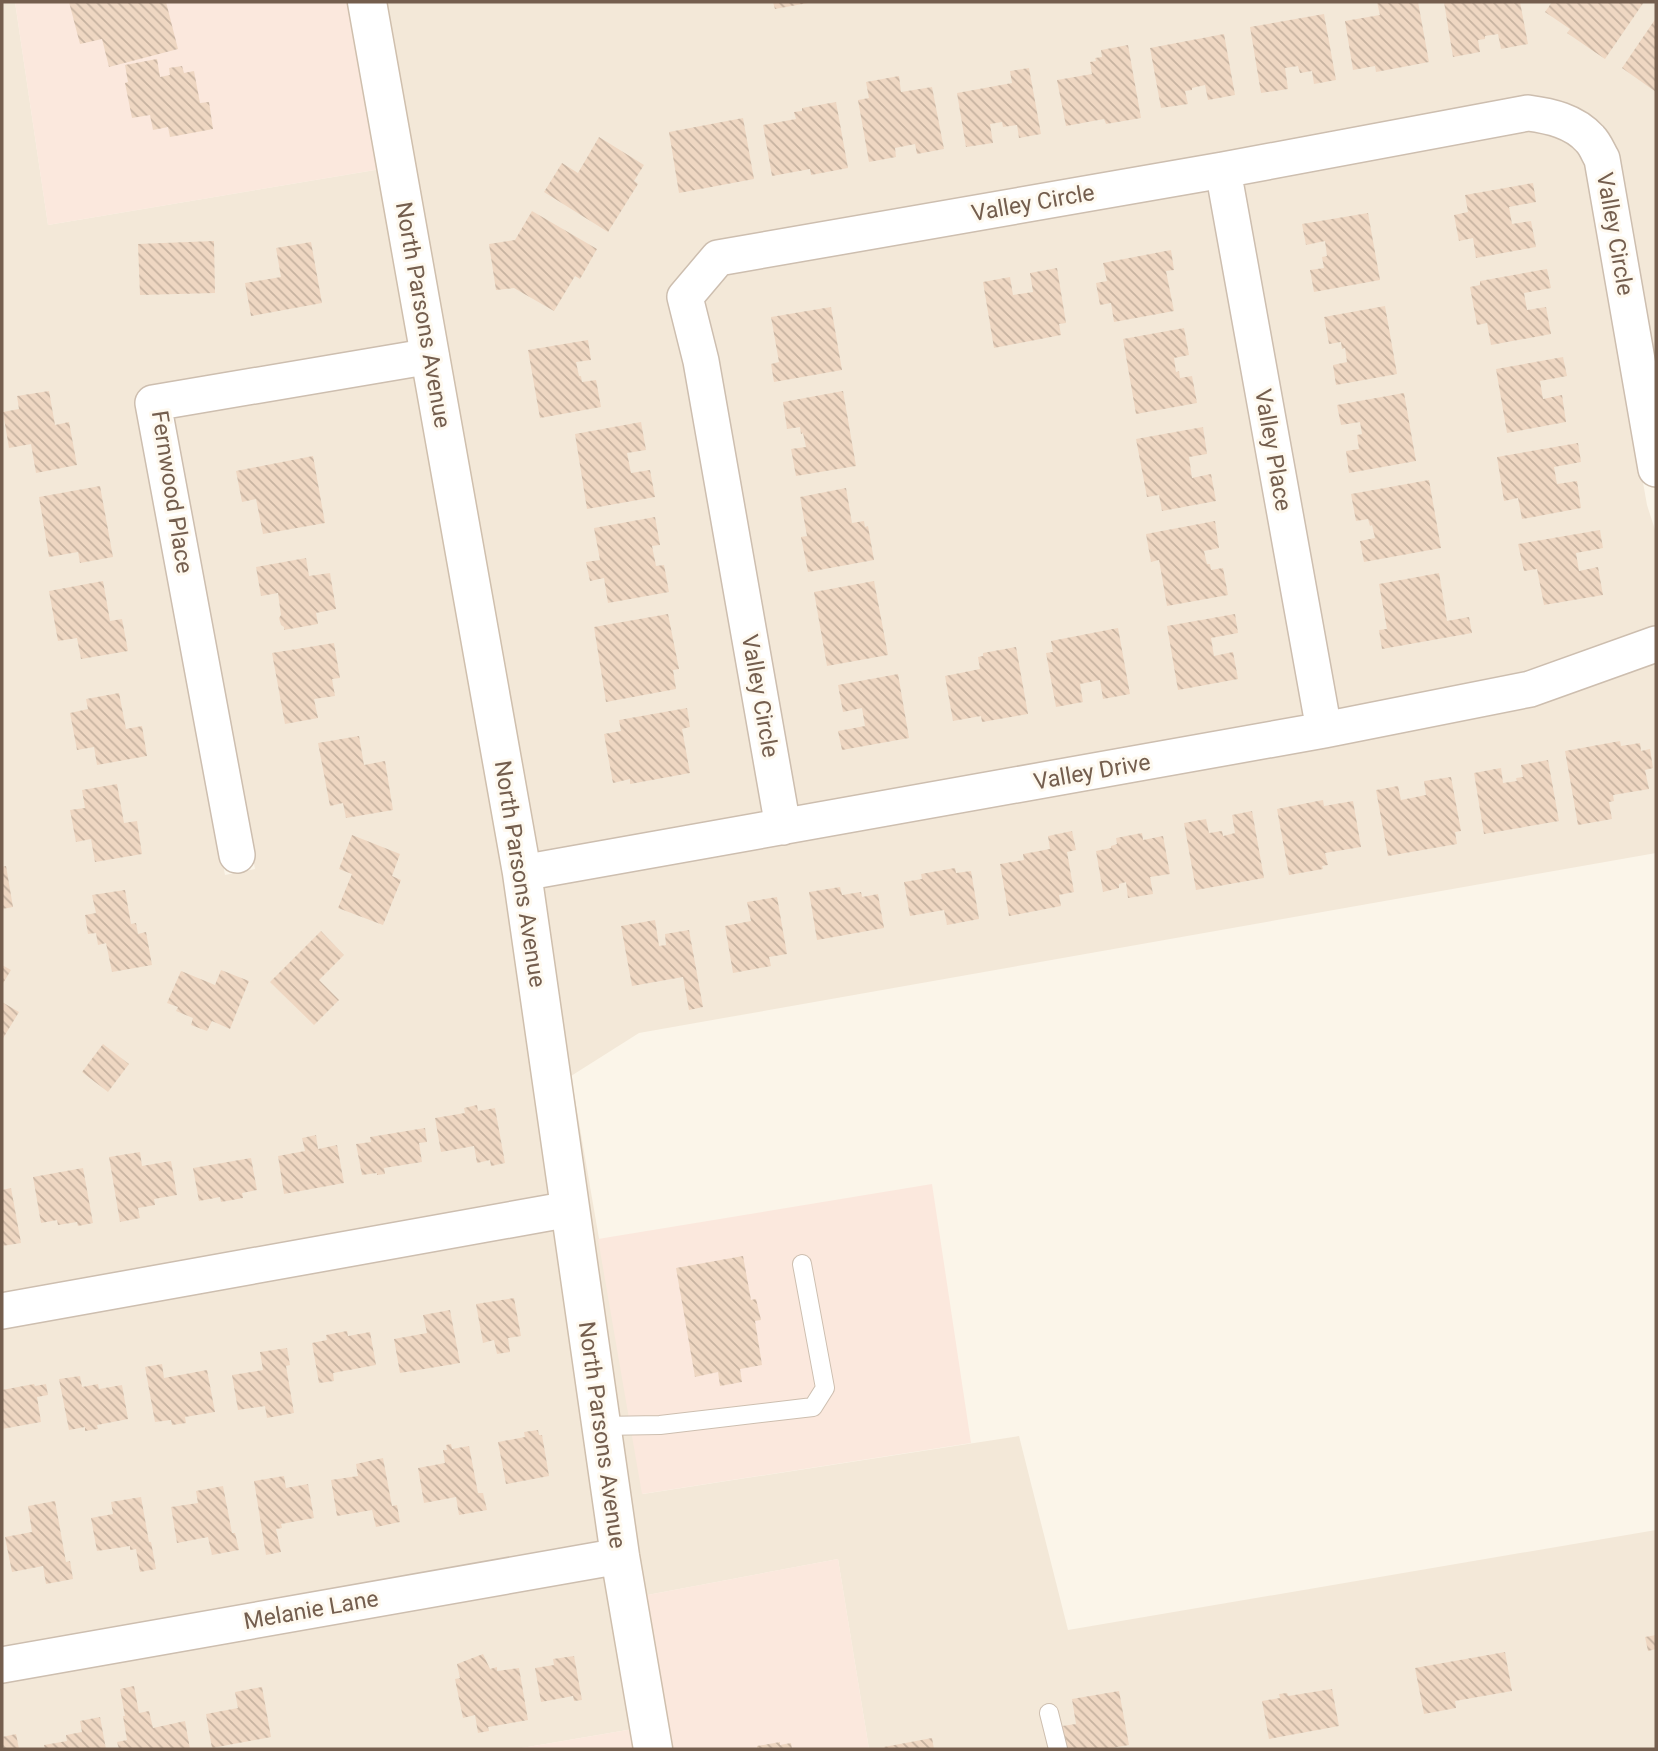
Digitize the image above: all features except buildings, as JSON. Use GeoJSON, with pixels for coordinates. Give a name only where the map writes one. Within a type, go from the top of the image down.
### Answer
{"type":"FeatureCollection","features":[{"type":"Feature","properties":{"kind":"main road","name":"North Parsons Avenue"},"geometry":{"type":"LineString","coordinates":[[367,2],[522,873],[620,1556],[653,1749]]}},
{"type":"Feature","properties":{"kind":"street","name":"Valley Circle"},"geometry":{"type":"LineString","coordinates":[[783,827],[701,361],[685,298],[718,258],[1223,170],[1528,113],[1552,116],[1575,126],[1590,139],[1602,159],[1656,469]]}},
{"type":"Feature","properties":{"kind":"street","name":"Valley Place"},"geometry":{"type":"LineString","coordinates":[[1223,170],[1324,730]]}},
{"type":"Feature","properties":{"kind":"street","name":"Fernwood Place"},"geometry":{"type":"LineString","coordinates":[[237,855],[153,403],[431,356]]}},
{"type":"Feature","properties":{"kind":"street","name":"Valley Drive"},"geometry":{"type":"LineString","coordinates":[[522,873],[1324,730],[1530,689],[1656,644]]}},
{"type":"Feature","properties":{"kind":"street"},"geometry":{"type":"LineString","coordinates":[[2,1311],[570,1209]]}},
{"type":"Feature","properties":{"kind":"street","name":"Melanie Lane"},"geometry":{"type":"LineString","coordinates":[[2,1665],[620,1556]]}},
{"type":"Feature","properties":{"kind":"lane"},"geometry":{"type":"LineString","coordinates":[[601,1426],[660,1425],[813,1407],[825,1388],[802,1264]]}},
{"type":"Feature","properties":{"kind":"lane"},"geometry":{"type":"LineString","coordinates":[[1049,1713],[1058,1749]]}},
{"type":"Feature","properties":{"kind":"shaded area"},"geometry":{"type":"Polygon","coordinates":[[[2,2],[15,2],[48,225],[381,169],[413,342],[151,386],[138,406],[225,875],[255,869],[172,417],[419,376],[507,875],[553,1194],[2,1294],[2,2]]]}},
{"type":"Feature","properties":{"kind":"shaded area"},"geometry":{"type":"Polygon","coordinates":[[[15,2],[351,2],[381,169],[48,225],[15,2]]]}},
{"type":"Feature","properties":{"kind":"shaded area"},"geometry":{"type":"Polygon","coordinates":[[[383,2],[1656,2],[1656,379],[1580,110],[1557,100],[1524,96],[1220,153],[715,240],[706,246],[674,286],[765,813],[534,853],[383,2]]]}},
{"type":"Feature","properties":{"kind":"shaded area"},"geometry":{"type":"Polygon","coordinates":[[[1528,130],[1549,133],[1567,141],[1587,165],[1647,505],[1656,533],[1656,626],[1526,672],[1336,710],[1241,185],[1528,130]]]}},
{"type":"Feature","properties":{"kind":"shaded area"},"geometry":{"type":"Polygon","coordinates":[[[1211,190],[1305,716],[795,807],[703,303],[726,274],[1211,190]]]}},
{"type":"Feature","properties":{"kind":"shaded area"},"geometry":{"type":"Polygon","coordinates":[[[1656,663],[1656,853],[639,1033],[571,1076],[643,1494],[1019,1436],[1068,1630],[1656,1530],[1656,1748],[869,1749],[838,1559],[642,1596],[540,888],[1342,745],[1533,706],[1656,663]]]}},
{"type":"Feature","properties":{"kind":"shaded area"},"geometry":{"type":"Polygon","coordinates":[[[932,1184],[971,1443],[642,1494],[598,1239],[932,1184]]]}},
{"type":"Feature","properties":{"kind":"shaded area"},"geometry":{"type":"Polygon","coordinates":[[[557,1229],[602,1541],[2,1647],[2,1329],[557,1229]]]}},
{"type":"Feature","properties":{"kind":"shaded area"},"geometry":{"type":"Polygon","coordinates":[[[838,1559],[869,1749],[669,1749],[642,1596],[838,1559]]]}},
{"type":"Feature","properties":{"kind":"shaded area"},"geometry":{"type":"Polygon","coordinates":[[[607,1576],[633,1729],[516,1749],[2,1749],[2,1683],[607,1576]]]}},
{"type":"Feature","properties":{"kind":"shaded area"},"geometry":{"type":"Polygon","coordinates":[[[633,1729],[637,1749],[516,1749],[633,1729]]]}}]}
